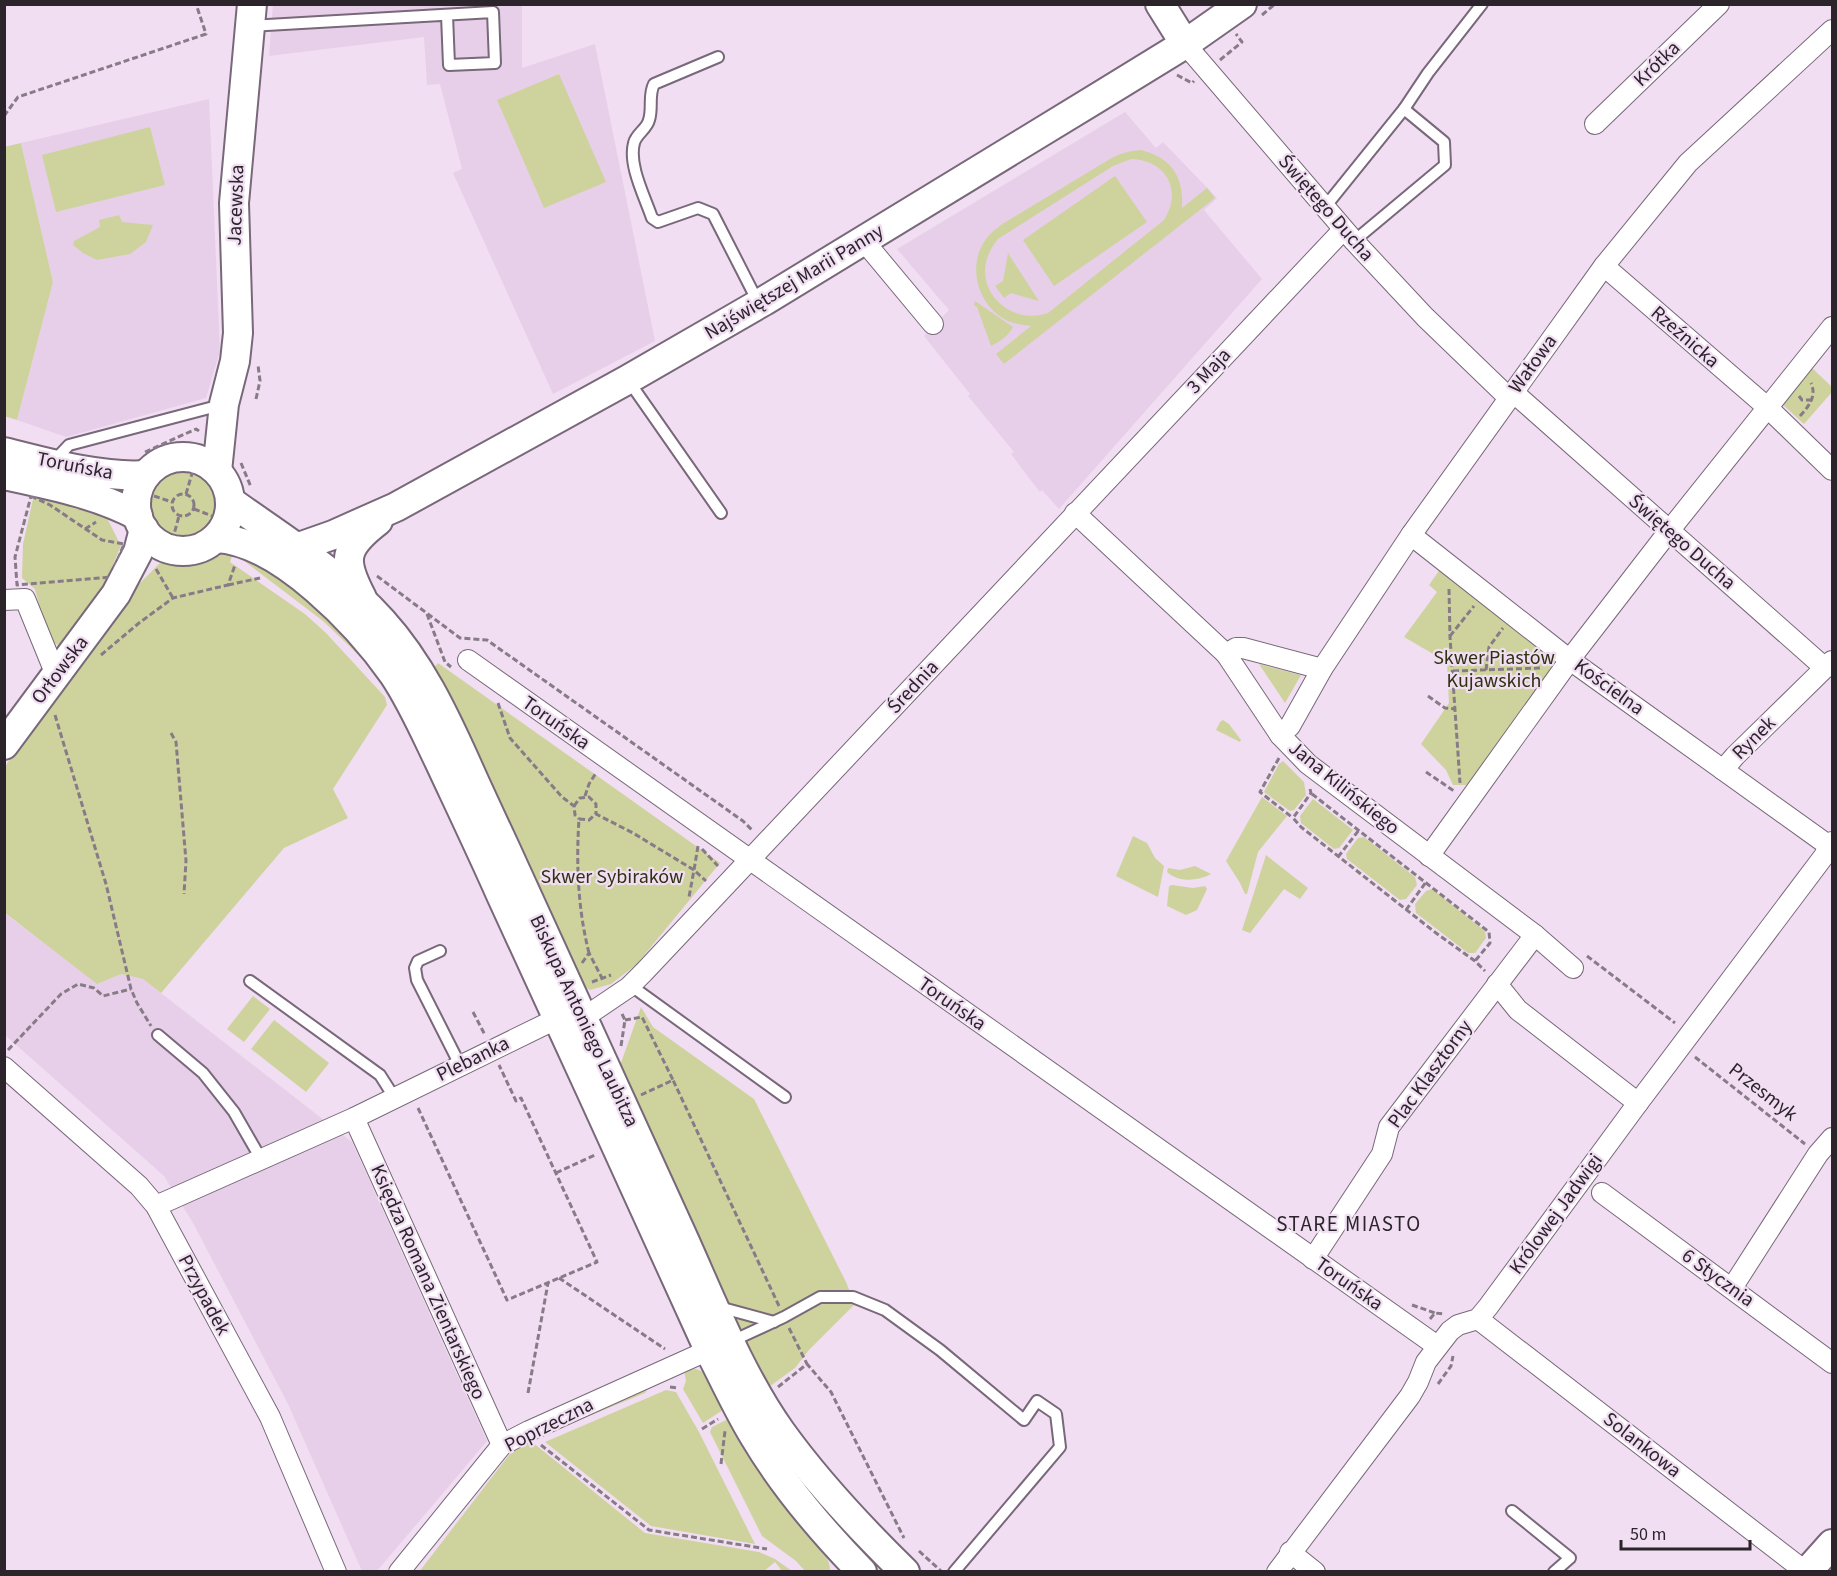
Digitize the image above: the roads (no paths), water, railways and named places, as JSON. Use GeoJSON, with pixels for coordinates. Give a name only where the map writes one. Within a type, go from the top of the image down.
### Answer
{"type":"FeatureCollection","features":[{"type":"Feature","properties":{"kind":"main road","name":"Świętego Ducha"},"geometry":{"type":"LineString","coordinates":[[1160,4],[1185,44]]}},
{"type":"Feature","properties":{"kind":"main road","name":"Najświętszej Marii Panny"},"geometry":{"type":"LineString","coordinates":[[296,548],[333,535],[396,507],[627,380],[759,304],[1185,44],[1242,4]]}},
{"type":"Feature","properties":{"kind":"main road","name":"Jacewska"},"geometry":{"type":"LineString","coordinates":[[201,462],[221,442],[224,404],[235,361],[238,333],[234,202],[251,15]]}},
{"type":"Feature","properties":{"kind":"main road","name":"Jacewska"},"geometry":{"type":"LineString","coordinates":[[201,462],[207,434],[224,404]]}},
{"type":"Feature","properties":{"kind":"main road","name":"Toruńska"},"geometry":{"type":"LineString","coordinates":[[4,452],[51,464],[120,475],[146,475]]}},
{"type":"Feature","properties":{"kind":"main road"},"geometry":{"type":"LineString","coordinates":[[146,475],[158,464],[173,458],[201,462],[224,480],[228,490],[243,499],[230,512],[227,522],[216,538],[199,548],[180,551],[170,549]]}},
{"type":"Feature","properties":{"kind":"main road","name":"Toruńska"},"geometry":{"type":"LineString","coordinates":[[4,475],[74,491],[112,503],[136,530],[170,549]]}},
{"type":"Feature","properties":{"kind":"main road","name":"Orłowska"},"geometry":{"type":"LineString","coordinates":[[4,745],[116,594],[138,552],[137,500],[141,483],[146,475]]}},
{"type":"Feature","properties":{"kind":"main road","name":"Biskupa Antoniego Laubitza"},"geometry":{"type":"LineString","coordinates":[[243,499],[296,548],[343,584],[383,622],[408,654],[430,689],[463,755],[570,1016],[616,1145],[720,1346],[759,1396],[780,1430],[839,1504],[870,1558],[905,1572]]}},
{"type":"Feature","properties":{"kind":"main road","name":"Najświętszej Marii Panny"},"geometry":{"type":"LineString","coordinates":[[363,602],[350,575],[348,562],[350,554],[356,540],[396,507]]}},
{"type":"Feature","properties":{"kind":"main road","name":"Biskupa Antoniego Laubitza"},"geometry":{"type":"LineString","coordinates":[[216,538],[230,538],[264,552],[316,590],[364,636],[409,699],[570,1016],[622,1104],[714,1306],[720,1346]]}},
{"type":"Feature","properties":{"kind":"main road","name":"Orłowska"},"geometry":{"type":"LineString","coordinates":[[116,594],[170,549]]}},
{"type":"Feature","properties":{"kind":"main road"},"geometry":{"type":"LineString","coordinates":[[1806,1572],[1833,1544]]}},
{"type":"Feature","properties":{"kind":"street","name":"Krótka"},"geometry":{"type":"LineString","coordinates":[[1595,124],[1719,4]]}},
{"type":"Feature","properties":{"kind":"street","name":"Wałowa"},"geometry":{"type":"LineString","coordinates":[[1280,745],[1322,669],[1411,535],[1604,267],[1688,163],[1833,30]]}},
{"type":"Feature","properties":{"kind":"street","name":"Świętego Ducha"},"geometry":{"type":"LineString","coordinates":[[1185,44],[1348,235],[1425,317],[1511,395],[1669,531],[1829,664]]}},
{"type":"Feature","properties":{"kind":"street","name":"3 Maja"},"geometry":{"type":"LineString","coordinates":[[1075,513],[1348,235]]}},
{"type":"Feature","properties":{"kind":"street"},"geometry":{"type":"LineString","coordinates":[[863,240],[933,324]]}},
{"type":"Feature","properties":{"kind":"street","name":"Rzeźnicka"},"geometry":{"type":"LineString","coordinates":[[1604,267],[1767,407],[1833,470]]}},
{"type":"Feature","properties":{"kind":"street"},"geometry":{"type":"LineString","coordinates":[[1573,968],[1535,935],[1429,855],[1570,660],[1669,531],[1833,327]]}},
{"type":"Feature","properties":{"kind":"street","name":"Jana Kilińskiego"},"geometry":{"type":"LineString","coordinates":[[1075,513],[1226,654],[1280,745],[1293,750],[1323,776],[1429,855]]}},
{"type":"Feature","properties":{"kind":"street","name":"Średnia"},"geometry":{"type":"LineString","coordinates":[[750,860],[1075,513]]}},
{"type":"Feature","properties":{"kind":"street","name":"Kościelna"},"geometry":{"type":"LineString","coordinates":[[1411,535],[1570,660],[1723,770]]}},
{"type":"Feature","properties":{"kind":"street"},"geometry":{"type":"LineString","coordinates":[[4,600],[25,598],[56,675]]}},
{"type":"Feature","properties":{"kind":"street"},"geometry":{"type":"LineString","coordinates":[[1226,654],[1236,648],[1243,648],[1322,669]]}},
{"type":"Feature","properties":{"kind":"street","name":"Toruńska"},"geometry":{"type":"LineString","coordinates":[[468,660],[1437,1346]]}},
{"type":"Feature","properties":{"kind":"street","name":"Rynek"},"geometry":{"type":"LineString","coordinates":[[1829,664],[1723,770],[1832,846]]}},
{"type":"Feature","properties":{"kind":"street","name":"Królowej Jadwigi"},"geometry":{"type":"LineString","coordinates":[[1478,1319],[1832,846]]}},
{"type":"Feature","properties":{"kind":"street","name":"Plebanka"},"geometry":{"type":"LineString","coordinates":[[156,1206],[354,1118],[492,1050],[570,1016],[591,1012],[630,985],[750,860]]}},
{"type":"Feature","properties":{"kind":"street","name":"Plac Klasztorny"},"geometry":{"type":"LineString","coordinates":[[1313,1259],[1382,1154],[1389,1127],[1535,935]]}},
{"type":"Feature","properties":{"kind":"street"},"geometry":{"type":"LineString","coordinates":[[1497,984],[1518,1010],[1638,1103]]}},
{"type":"Feature","properties":{"kind":"street","name":"Przypadek"},"geometry":{"type":"LineString","coordinates":[[4,1067],[139,1186],[156,1206],[270,1417],[336,1572]]}},
{"type":"Feature","properties":{"kind":"street","name":"Księdza Romana Zientarskiego"},"geometry":{"type":"LineString","coordinates":[[354,1118],[502,1445]]}},
{"type":"Feature","properties":{"kind":"street"},"geometry":{"type":"LineString","coordinates":[[1732,1288],[1818,1154],[1833,1138]]}},
{"type":"Feature","properties":{"kind":"street","name":"6 Stycznia"},"geometry":{"type":"LineString","coordinates":[[1602,1193],[1833,1363]]}},
{"type":"Feature","properties":{"kind":"street"},"geometry":{"type":"LineString","coordinates":[[1277,1572],[1410,1396],[1426,1362],[1437,1346],[1454,1327],[1478,1319]]}},
{"type":"Feature","properties":{"kind":"street","name":"Solankowa"},"geometry":{"type":"LineString","coordinates":[[1478,1319],[1806,1572]]}},
{"type":"Feature","properties":{"kind":"street","name":"Poprzeczna"},"geometry":{"type":"LineString","coordinates":[[399,1572],[502,1445],[720,1346]]}},
{"type":"Feature","properties":{"kind":"street"},"geometry":{"type":"LineString","coordinates":[[1290,1552],[1315,1572]]}},
{"type":"Feature","properties":{"kind":"lane"},"geometry":{"type":"LineString","coordinates":[[1325,207],[1404,109],[1428,73],[1482,4]]}},
{"type":"Feature","properties":{"kind":"lane"},"geometry":{"type":"LineString","coordinates":[[251,15],[447,15],[493,12],[495,63],[449,65],[447,15]]}},
{"type":"Feature","properties":{"kind":"lane"},"geometry":{"type":"LineString","coordinates":[[718,57],[654,84],[650,90],[649,123],[634,141],[633,166],[652,218],[658,222],[698,208],[713,214],[759,304]]}},
{"type":"Feature","properties":{"kind":"lane"},"geometry":{"type":"LineString","coordinates":[[1348,235],[1445,165],[1444,142],[1404,109]]}},
{"type":"Feature","properties":{"kind":"lane"},"geometry":{"type":"LineString","coordinates":[[627,380],[721,513]]}},
{"type":"Feature","properties":{"kind":"lane"},"geometry":{"type":"LineString","coordinates":[[51,464],[69,445],[224,404]]}},
{"type":"Feature","properties":{"kind":"lane"},"geometry":{"type":"LineString","coordinates":[[440,951],[418,962],[415,968],[417,980],[460,1065]]}},
{"type":"Feature","properties":{"kind":"lane"},"geometry":{"type":"LineString","coordinates":[[250,981],[402,1094]]}},
{"type":"Feature","properties":{"kind":"lane"},"geometry":{"type":"LineString","coordinates":[[630,985],[785,1097]]}},
{"type":"Feature","properties":{"kind":"lane"},"geometry":{"type":"LineString","coordinates":[[158,1035],[203,1073],[234,1112],[261,1159]]}},
{"type":"Feature","properties":{"kind":"lane"},"geometry":{"type":"LineString","coordinates":[[720,1346],[820,1298],[852,1297],[885,1310],[940,1350],[1024,1420],[1037,1401],[1056,1414],[1060,1447],[954,1572]]}},
{"type":"Feature","properties":{"kind":"lane"},"geometry":{"type":"LineString","coordinates":[[714,1306],[779,1319]]}},
{"type":"Feature","properties":{"kind":"lane"},"geometry":{"type":"LineString","coordinates":[[1512,1510],[1570,1558],[1554,1572]]}},
{"type":"Feature","properties":{"kind":"district","name":"STARE MIASTO"},"geometry":{"type":"Point","coordinates":[1349,1224]}},
{"type":"Feature","properties":{"kind":"park label","name":"Skwer Piastów Kujawskich"},"geometry":{"type":"Point","coordinates":[1494,670]}},
{"type":"Feature","properties":{"kind":"park label","name":"Skwer Sybiraków"},"geometry":{"type":"Point","coordinates":[612,877]}}]}
